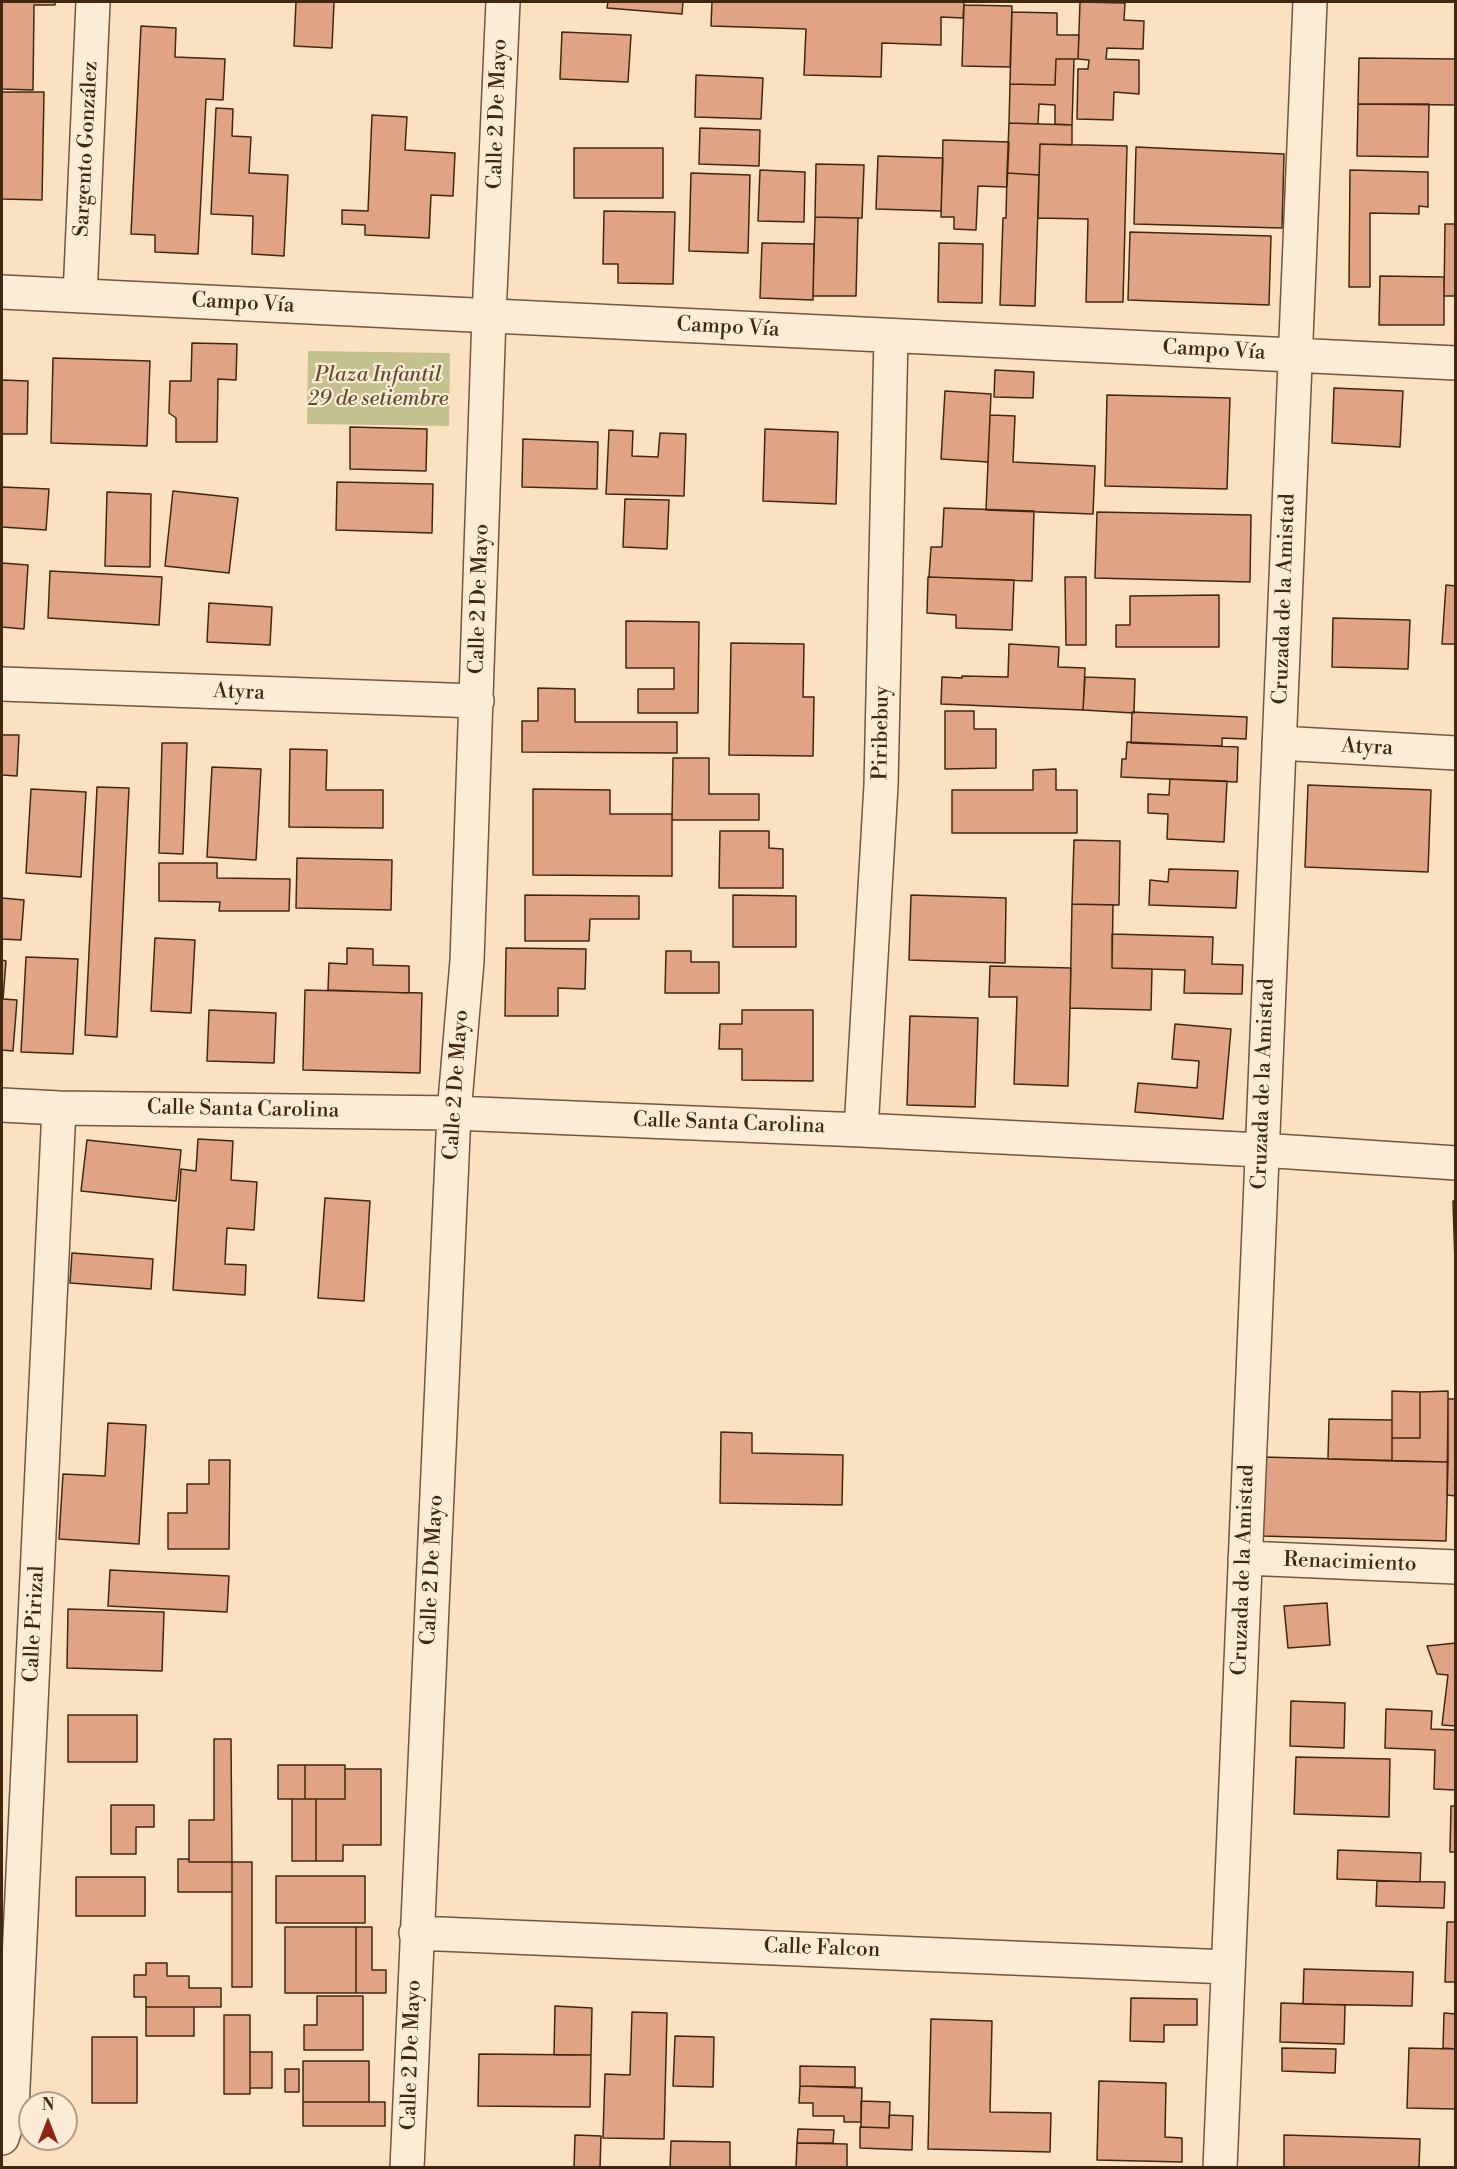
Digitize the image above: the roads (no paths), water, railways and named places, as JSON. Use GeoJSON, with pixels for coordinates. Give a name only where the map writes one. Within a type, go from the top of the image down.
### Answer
{"type":"FeatureCollection","features":[{"type":"Feature","properties":{"kind":"street","name":"Sargento González"},"geometry":{"type":"LineString","coordinates":[[80,296],[93,2]]}},
{"type":"Feature","properties":{"kind":"street","name":"Calle 2 De Mayo"},"geometry":{"type":"LineString","coordinates":[[407,2168],[454,1113],[467,961],[489,316],[503,2]]}},
{"type":"Feature","properties":{"kind":"street","name":"Cruzada de la Amistad"},"geometry":{"type":"LineString","coordinates":[[1220,2168],[1310,2]]}},
{"type":"Feature","properties":{"kind":"street","name":"Campo Vía"},"geometry":{"type":"LineString","coordinates":[[2,292],[1455,363]]}},
{"type":"Feature","properties":{"kind":"street","name":"Piribebuy"},"geometry":{"type":"LineString","coordinates":[[861,1130],[881,785],[891,336]]}},
{"type":"Feature","properties":{"kind":"street","name":"Atyra"},"geometry":{"type":"LineString","coordinates":[[2,684],[477,702]]}},
{"type":"Feature","properties":{"kind":"street","name":"Atyra"},"geometry":{"type":"LineString","coordinates":[[1279,743],[1455,753]]}},
{"type":"Feature","properties":{"kind":"street","name":"Calle Santa Carolina"},"geometry":{"type":"LineString","coordinates":[[2,1105],[59,1108],[454,1113],[861,1130],[1261,1150],[1455,1163]]}},
{"type":"Feature","properties":{"kind":"street","name":"Calle Pirizal"},"geometry":{"type":"LineString","coordinates":[[2,2138],[12,2108],[59,1108]]}},
{"type":"Feature","properties":{"kind":"street","name":"Renacimiento"},"geometry":{"type":"LineString","coordinates":[[1245,1558],[1455,1567]]}},
{"type":"Feature","properties":{"kind":"street","name":"Calle Falcon"},"geometry":{"type":"LineString","coordinates":[[416,1933],[1228,1967]]}},
{"type":"Feature","properties":{"kind":"park label","name":"Plaza Infantil 29 de setiembre"},"geometry":{"type":"Point","coordinates":[378,388]}}]}
